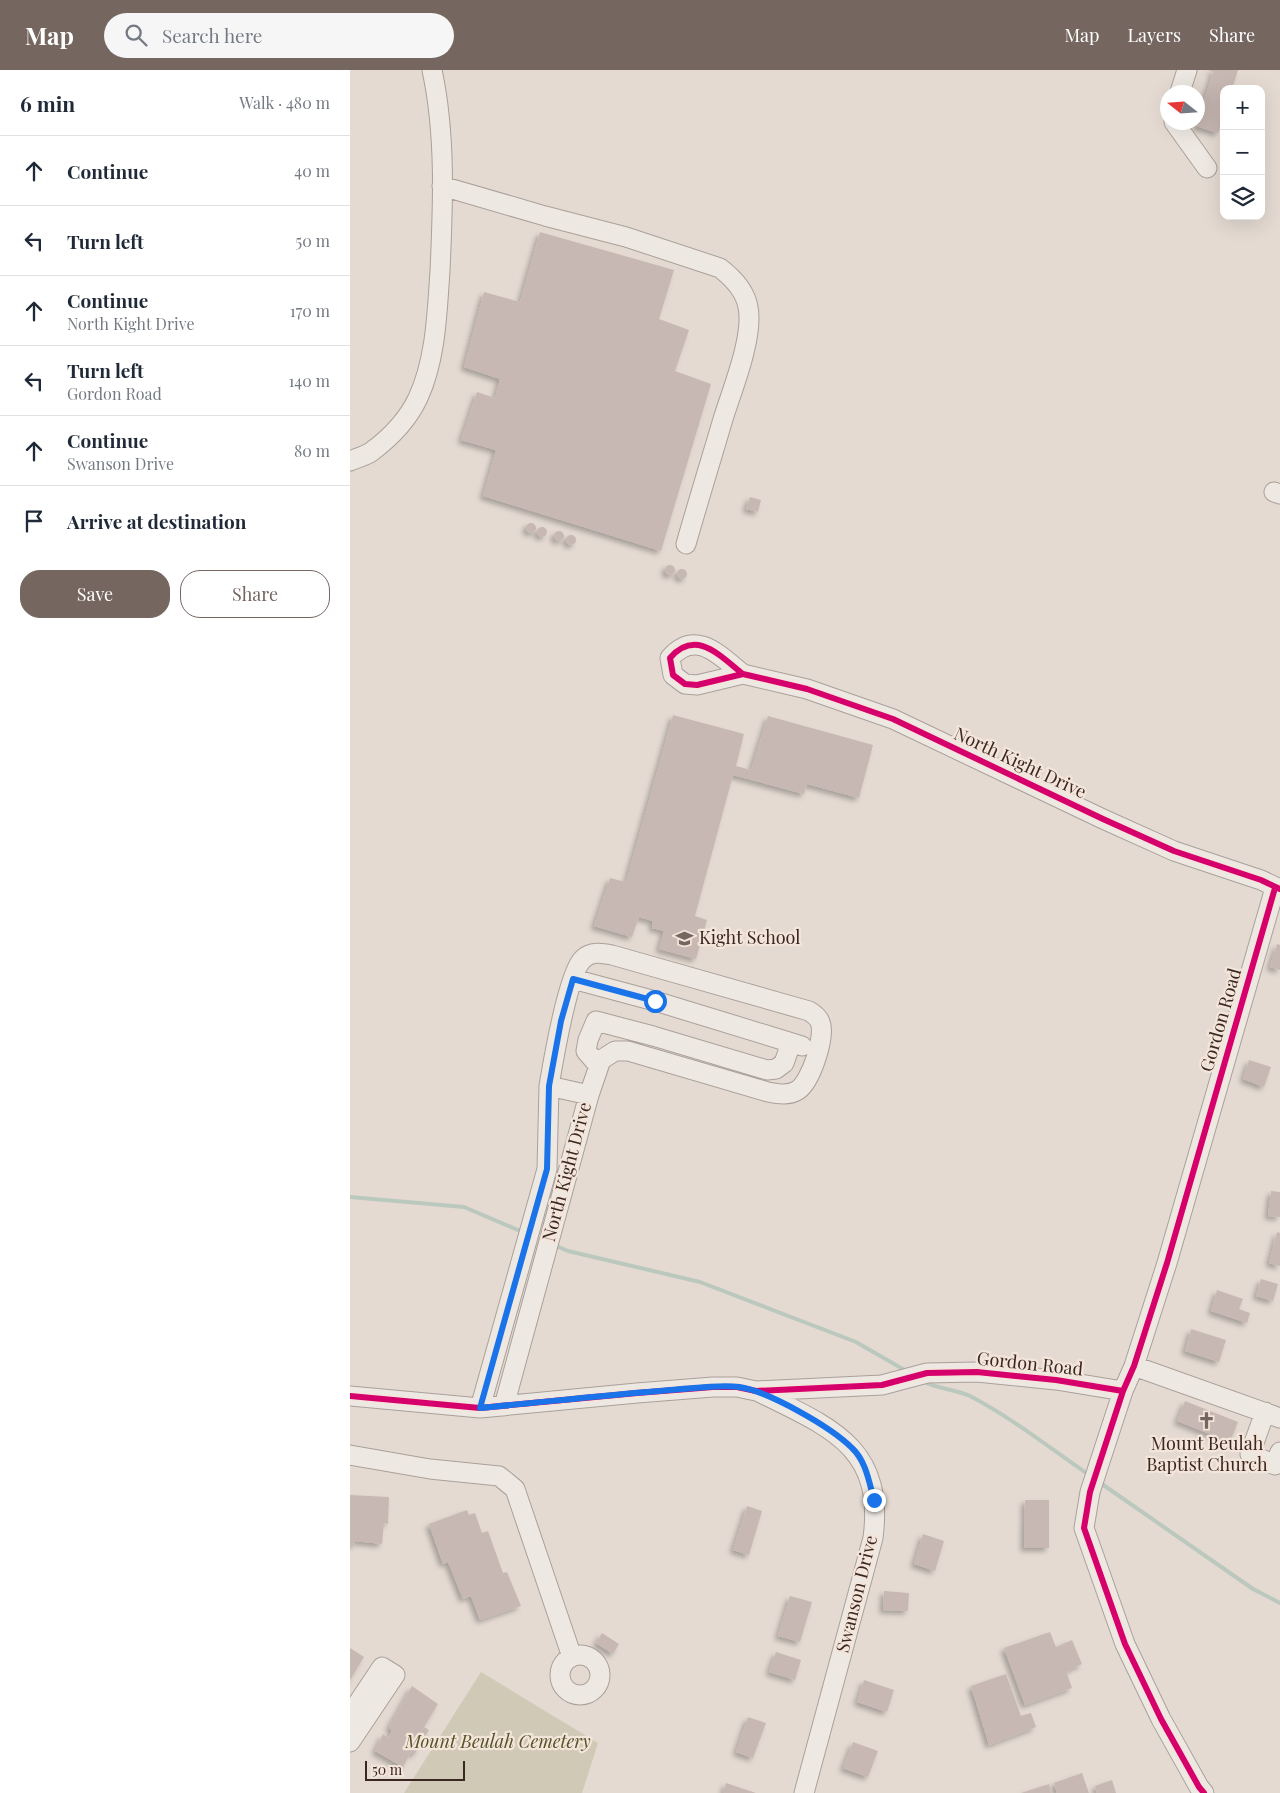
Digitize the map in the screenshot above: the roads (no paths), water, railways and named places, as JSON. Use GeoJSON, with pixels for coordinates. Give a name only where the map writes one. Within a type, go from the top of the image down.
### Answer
{"type":"FeatureCollection","features":[{"type":"Feature","properties":{"kind":"street"},"geometry":{"type":"LineString","coordinates":[[350,461],[370,453],[406,419],[418,397],[430,366],[437,317],[443,213],[440,125],[432,70]]}},
{"type":"Feature","properties":{"kind":"street"},"geometry":{"type":"LineString","coordinates":[[1182,85],[1187,70]]}},
{"type":"Feature","properties":{"kind":"street"},"geometry":{"type":"LineString","coordinates":[[1180,130],[1206,168]]}},
{"type":"Feature","properties":{"kind":"street"},"geometry":{"type":"LineString","coordinates":[[442,186],[626,237],[720,268],[732,278],[745,297],[749,309],[749,328],[741,362],[686,544]]}},
{"type":"Feature","properties":{"kind":"street","name":"North Kight Drive"},"geometry":{"type":"LineString","coordinates":[[743,674],[807,689],[893,719],[1166,847],[1261,880],[1278,888]]}},
{"type":"Feature","properties":{"kind":"street","name":"Gordon Road"},"geometry":{"type":"LineString","coordinates":[[350,1396],[480,1408],[714,1387],[737,1386],[756,1391],[882,1385],[927,1373],[977,1372],[1056,1380],[1123,1391],[1134,1366],[1167,1263],[1278,888]]}},
{"type":"Feature","properties":{"kind":"street"},"geometry":{"type":"LineString","coordinates":[[549,1086],[561,1021],[577,966],[590,954],[600,952],[810,1011],[821,1023],[822,1032],[810,1074],[806,1083],[797,1091],[784,1094],[768,1092],[628,1051],[616,1051],[606,1055],[601,1060],[589,1094]]}},
{"type":"Feature","properties":{"kind":"street"},"geometry":{"type":"LineString","coordinates":[[573,979],[655,1001],[817,1051]]}},
{"type":"Feature","properties":{"kind":"street"},"geometry":{"type":"LineString","coordinates":[[599,1066],[586,1051],[588,1040],[596,1021],[654,1036],[767,1070],[776,1069],[784,1064],[791,1043]]}},
{"type":"Feature","properties":{"kind":"street","name":"North Kight Drive"},"geometry":{"type":"LineString","coordinates":[[480,1408],[547,1169],[549,1086],[589,1094],[504,1406]]}},
{"type":"Feature","properties":{"kind":"street"},"geometry":{"type":"LineString","coordinates":[[1134,1366],[1272,1415],[1250,1454],[1275,1465],[1280,1452]]}},
{"type":"Feature","properties":{"kind":"street","name":"Swanson Drive"},"geometry":{"type":"LineString","coordinates":[[756,1391],[808,1416],[853,1448],[866,1471],[874,1500],[873,1538],[804,1793]]}},
{"type":"Feature","properties":{"kind":"street"},"geometry":{"type":"LineString","coordinates":[[1123,1391],[1090,1492],[1084,1528],[1125,1644],[1161,1719],[1204,1793]]}},
{"type":"Feature","properties":{"kind":"street"},"geometry":{"type":"LineString","coordinates":[[350,1455],[430,1469],[500,1476],[514,1489],[572,1657]]}},
{"type":"Feature","properties":{"kind":"street"},"geometry":{"type":"LineString","coordinates":[[350,1715],[389,1671],[350,1742]]}},
{"type":"Feature","properties":{"kind":"waterway"},"geometry":{"type":"LineString","coordinates":[[350,1197],[464,1207],[525,1233]]}},
{"type":"Feature","properties":{"kind":"waterway"},"geometry":{"type":"LineString","coordinates":[[554,1245],[568,1251],[700,1282],[856,1342],[908,1372]]}},
{"type":"Feature","properties":{"kind":"waterway"},"geometry":{"type":"LineString","coordinates":[[922,1381],[970,1396],[986,1405],[1089,1475]]}},
{"type":"Feature","properties":{"kind":"waterway"},"geometry":{"type":"LineString","coordinates":[[1099,1482],[1253,1589],[1280,1603]]}},
{"type":"Feature","properties":{"kind":"place","name":"Kight School"},"geometry":{"type":"Point","coordinates":[685,938]}},
{"type":"Feature","properties":{"kind":"place","name":"Mount Beulah Baptist Church"},"geometry":{"type":"Point","coordinates":[1207,1421]}},
{"type":"Feature","properties":{"kind":"park label","name":"Mount Beulah Cemetery"},"geometry":{"type":"Point","coordinates":[498,1742]}}]}
